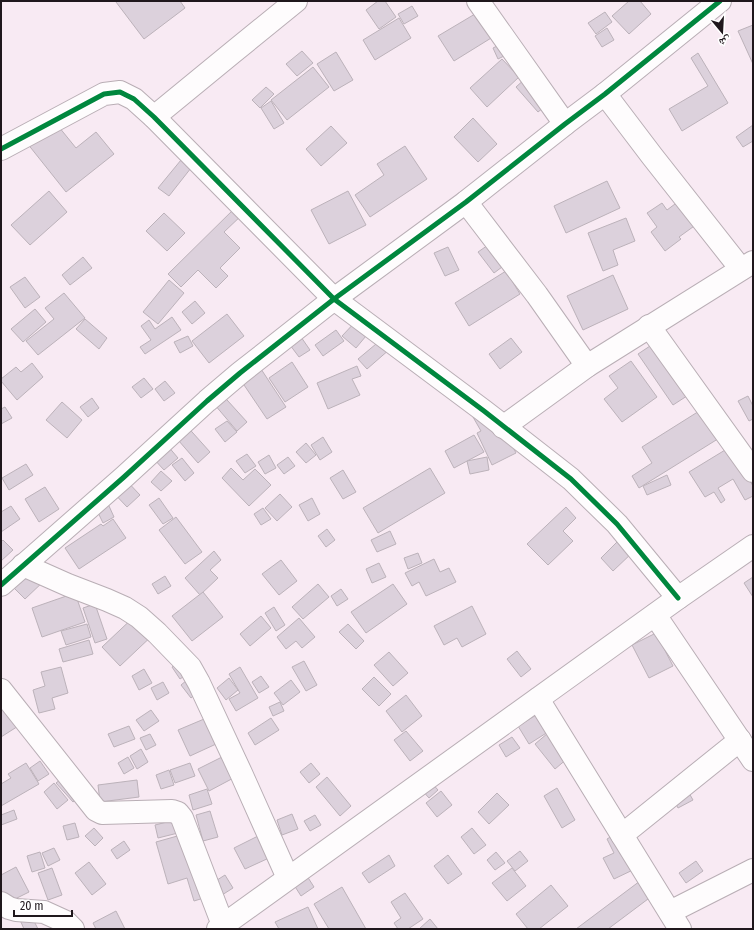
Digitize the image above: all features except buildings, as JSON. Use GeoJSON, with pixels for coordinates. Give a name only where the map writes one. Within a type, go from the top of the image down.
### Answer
{"type":"FeatureCollection","features":[{"type":"Feature","properties":{"kind":"street"},"geometry":{"type":"LineString","coordinates":[[154,117],[296,1]]}},
{"type":"Feature","properties":{"kind":"street"},"geometry":{"type":"LineString","coordinates":[[478,1],[565,124]]}},
{"type":"Feature","properties":{"kind":"street"},"geometry":{"type":"LineString","coordinates":[[1,584],[240,373],[334,299],[466,202],[605,94],[720,1]]}},
{"type":"Feature","properties":{"kind":"street"},"geometry":{"type":"LineString","coordinates":[[1,149],[104,94],[120,92],[134,99],[154,117],[334,299],[484,411],[571,479],[618,524],[678,598]]}},
{"type":"Feature","properties":{"kind":"street"},"geometry":{"type":"LineString","coordinates":[[503,427],[587,366],[747,266],[656,162],[605,94]]}},
{"type":"Feature","properties":{"kind":"street"},"geometry":{"type":"LineString","coordinates":[[466,202],[537,295],[587,366]]}},
{"type":"Feature","properties":{"kind":"street"},"geometry":{"type":"LineString","coordinates":[[650,326],[753,471]]}},
{"type":"Feature","properties":{"kind":"street"},"geometry":{"type":"LineString","coordinates":[[1,690],[96,810],[102,813],[172,811],[178,813],[182,818],[221,927],[678,598],[753,546]]}},
{"type":"Feature","properties":{"kind":"street"},"geometry":{"type":"LineString","coordinates":[[23,565],[125,608],[139,617],[157,633],[190,667],[241,773],[288,878]]}},
{"type":"Feature","properties":{"kind":"street"},"geometry":{"type":"LineString","coordinates":[[655,615],[753,760]]}},
{"type":"Feature","properties":{"kind":"street"},"geometry":{"type":"LineString","coordinates":[[538,699],[675,921],[753,870]]}},
{"type":"Feature","properties":{"kind":"street"},"geometry":{"type":"LineString","coordinates":[[622,835],[740,740]]}},
{"type":"Feature","properties":{"kind":"street"},"geometry":{"type":"LineString","coordinates":[[1,903],[16,910],[44,912],[66,922],[73,929]]}},
{"type":"Feature","properties":{"kind":"cycle path"},"geometry":{"type":"LineString","coordinates":[[1,585],[240,373],[334,299],[466,202],[605,94],[720,1]]}},
{"type":"Feature","properties":{"kind":"cycle path"},"geometry":{"type":"LineString","coordinates":[[1,149],[104,94],[120,92],[134,99],[154,117],[334,299],[484,411],[571,479],[617,524],[678,598]]}}]}
